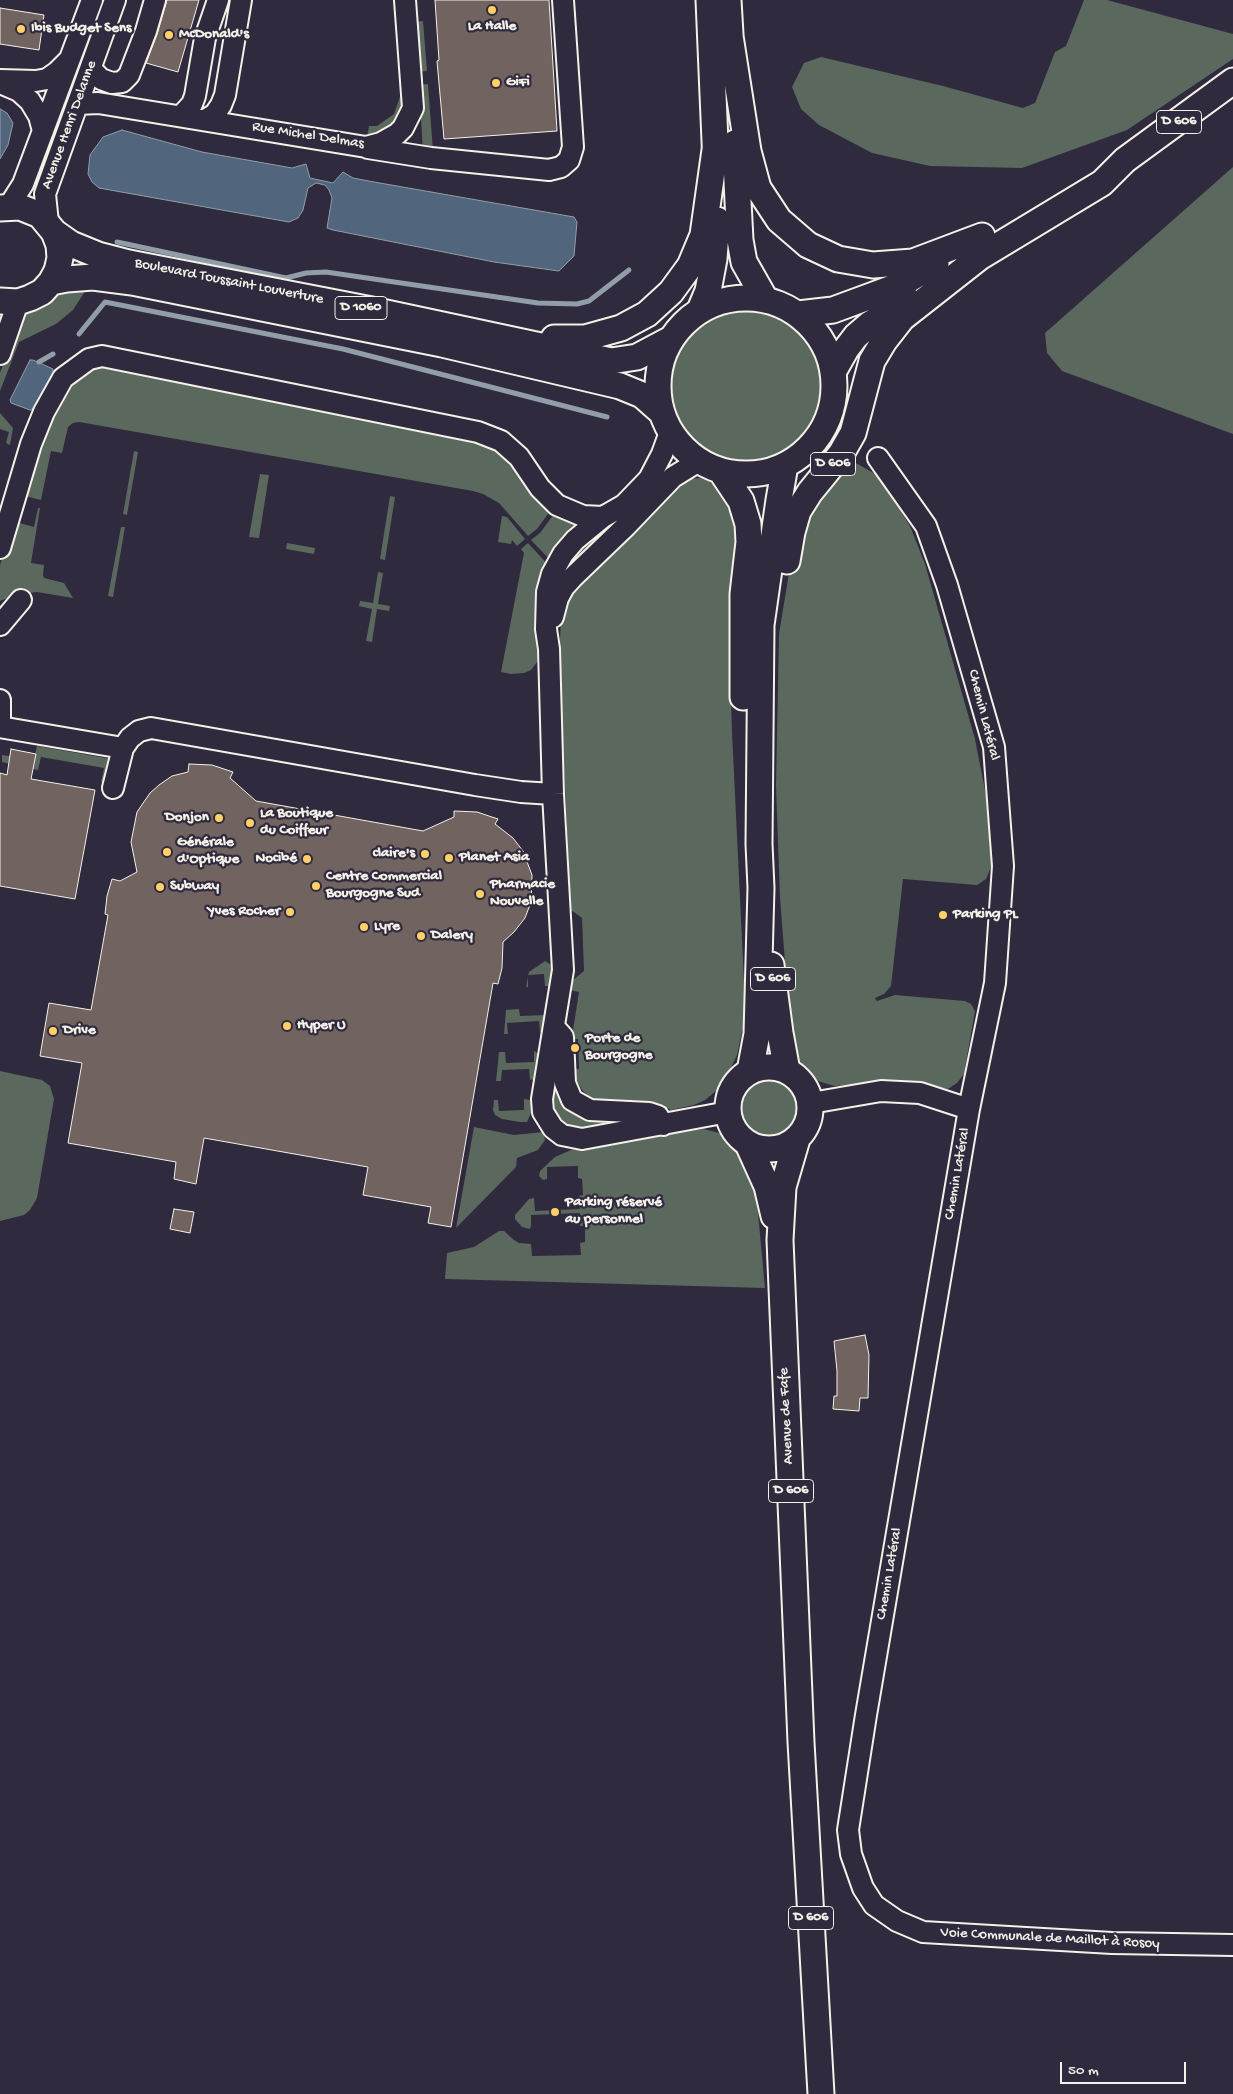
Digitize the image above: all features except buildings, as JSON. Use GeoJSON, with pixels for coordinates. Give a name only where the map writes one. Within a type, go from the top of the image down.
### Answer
{"type":"FeatureCollection","features":[{"type":"Feature","properties":{"kind":"main road"},"geometry":{"type":"LineString","coordinates":[[700,310],[708,291],[717,226],[709,0]]}},
{"type":"Feature","properties":{"kind":"main road"},"geometry":{"type":"LineString","coordinates":[[728,0],[740,240],[744,262],[765,300]]}},
{"type":"Feature","properties":{"kind":"main road"},"geometry":{"type":"LineString","coordinates":[[730,36],[748,150],[758,188],[779,220],[808,245],[838,259],[873,265],[913,262],[982,246]]}},
{"type":"Feature","properties":{"kind":"main road","name":"D 606"},"geometry":{"type":"LineString","coordinates":[[834,372],[856,336],[870,324],[1092,172],[1125,160],[1233,81]]}},
{"type":"Feature","properties":{"kind":"main road"},"geometry":{"type":"LineString","coordinates":[[377,311],[549,338],[585,338],[621,328],[653,308],[671,292],[690,266],[703,235],[715,150]]}},
{"type":"Feature","properties":{"kind":"main road","name":"Boulevard Toussaint Louverture"},"geometry":{"type":"LineString","coordinates":[[5,207],[31,210],[71,244],[98,255],[129,263],[377,311],[611,361],[636,357],[668,340]]}},
{"type":"Feature","properties":{"kind":"main road"},"geometry":{"type":"LineString","coordinates":[[9,301],[30,298],[42,292],[51,282],[57,271],[60,258],[59,245],[51,228]]}},
{"type":"Feature","properties":{"kind":"main road","name":"D 606"},"geometry":{"type":"LineString","coordinates":[[798,314],[833,310],[898,286],[982,246]]}},
{"type":"Feature","properties":{"kind":"main road","name":"D 606"},"geometry":{"type":"LineString","coordinates":[[761,713],[792,532],[798,511],[810,492],[841,454],[853,433],[872,361],[884,341],[902,318],[982,246]]}},
{"type":"Feature","properties":{"kind":"main road","name":"Boulevard Toussaint Louverture"},"geometry":{"type":"LineString","coordinates":[[51,282],[93,277],[132,282],[423,340],[620,386],[642,395],[665,421]]}},
{"type":"Feature","properties":{"kind":"main road"},"geometry":{"type":"LineString","coordinates":[[743,297],[765,300],[782,305],[798,314],[822,340],[834,372],[833,400],[825,427],[808,449],[785,466],[754,474],[710,466],[682,448],[665,421],[657,394],[660,362],[668,340],[680,326],[700,310],[728,299],[743,297]]}},
{"type":"Feature","properties":{"kind":"main road","name":"D 606"},"geometry":{"type":"LineString","coordinates":[[710,466],[741,502],[748,524],[742,633],[744,714],[759,844]]}},
{"type":"Feature","properties":{"kind":"main road","name":"D 606"},"geometry":{"type":"LineString","coordinates":[[750,1071],[757,1034],[761,888],[759,844],[762,625],[785,466]]}},
{"type":"Feature","properties":{"kind":"main road","name":"D 606"},"geometry":{"type":"LineString","coordinates":[[761,888],[780,1033],[787,1071]]}},
{"type":"Feature","properties":{"kind":"main road"},"geometry":{"type":"LineString","coordinates":[[762,1067],[775,1067],[787,1071],[798,1078],[807,1090],[811,1103],[810,1116],[805,1129],[797,1139],[786,1146],[773,1150],[760,1149],[748,1144],[738,1136],[731,1125],[728,1100],[732,1088],[740,1078],[750,1071],[762,1067]]}},
{"type":"Feature","properties":{"kind":"main road","name":"Avenue de Fafe"},"geometry":{"type":"LineString","coordinates":[[797,1139],[783,1187],[780,1240],[802,1742],[821,2094]]}},
{"type":"Feature","properties":{"kind":"main road","name":"Avenue de Fafe"},"geometry":{"type":"LineString","coordinates":[[748,1144],[767,1186],[780,1240]]}},
{"type":"Feature","properties":{"kind":"street","name":"Avenue Henri Delanne"},"geometry":{"type":"LineString","coordinates":[[5,207],[23,184],[92,0]]}},
{"type":"Feature","properties":{"kind":"street","name":"Avenue Henri Delanne"},"geometry":{"type":"LineString","coordinates":[[51,228],[45,194],[115,0]]}},
{"type":"Feature","properties":{"kind":"street"},"geometry":{"type":"LineString","coordinates":[[91,69],[101,79],[112,83],[122,82],[128,75],[146,32],[155,0]]}},
{"type":"Feature","properties":{"kind":"street"},"geometry":{"type":"LineString","coordinates":[[181,116],[192,104],[205,38],[218,0]]}},
{"type":"Feature","properties":{"kind":"street"},"geometry":{"type":"LineString","coordinates":[[205,120],[215,114],[225,95],[241,0]]}},
{"type":"Feature","properties":{"kind":"street","name":"Rue Michel Delmas"},"geometry":{"type":"LineString","coordinates":[[78,104],[98,103],[366,147],[390,140],[403,128],[413,108],[406,0]]}},
{"type":"Feature","properties":{"kind":"street"},"geometry":{"type":"LineString","coordinates":[[366,147],[431,158],[549,170],[561,168],[569,160],[573,147],[563,0]]}},
{"type":"Feature","properties":{"kind":"street"},"geometry":{"type":"LineString","coordinates":[[0,82],[47,79],[71,58]]}},
{"type":"Feature","properties":{"kind":"street"},"geometry":{"type":"LineString","coordinates":[[0,82],[19,91],[30,101],[43,131]]}},
{"type":"Feature","properties":{"kind":"street"},"geometry":{"type":"LineString","coordinates":[[196,87],[210,94],[225,95]]}},
{"type":"Feature","properties":{"kind":"street"},"geometry":{"type":"LineString","coordinates":[[0,354],[9,301]]}},
{"type":"Feature","properties":{"kind":"street"},"geometry":{"type":"LineString","coordinates":[[0,548],[31,444],[44,412],[63,378],[89,359],[102,356],[478,432],[501,441],[519,457],[540,488],[558,505],[583,516],[603,517]]}},
{"type":"Feature","properties":{"kind":"street"},"geometry":{"type":"LineString","coordinates":[[665,421],[662,454],[649,479],[624,505],[603,517],[569,547],[552,574],[547,592],[546,629],[549,649],[553,794],[563,970],[542,1099],[543,1112],[553,1128],[562,1135],[582,1138],[728,1112]]}},
{"type":"Feature","properties":{"kind":"street","name":"Chemin Latéral"},"geometry":{"type":"LineString","coordinates":[[874,1905],[864,1888],[851,1854],[848,1830],[969,1109],[995,983],[1003,866],[994,747],[947,585],[926,526],[878,458]]}},
{"type":"Feature","properties":{"kind":"street"},"geometry":{"type":"LineString","coordinates":[[549,649],[555,606],[564,587],[673,477],[710,466]]}},
{"type":"Feature","properties":{"kind":"street"},"geometry":{"type":"LineString","coordinates":[[0,611],[21,600],[0,625]]}},
{"type":"Feature","properties":{"kind":"street"},"geometry":{"type":"LineString","coordinates":[[0,700],[0,723]]}},
{"type":"Feature","properties":{"kind":"street"},"geometry":{"type":"LineString","coordinates":[[0,727],[123,748]]}},
{"type":"Feature","properties":{"kind":"street"},"geometry":{"type":"LineString","coordinates":[[113,788],[123,748],[130,738],[139,731],[151,728],[466,784],[521,792],[553,794]]}},
{"type":"Feature","properties":{"kind":"street"},"geometry":{"type":"LineString","coordinates":[[554,1026],[563,1037],[565,1083],[572,1100],[590,1110],[648,1113],[658,1116],[663,1125]]}},
{"type":"Feature","properties":{"kind":"street"},"geometry":{"type":"LineString","coordinates":[[811,1103],[881,1091],[920,1094],[969,1109]]}},
{"type":"Feature","properties":{"kind":"street","name":"Voie Communale de Maillot à Rosoy"},"geometry":{"type":"LineString","coordinates":[[874,1905],[897,1921],[924,1932],[1112,1944],[1233,1945]]}},
{"type":"Feature","properties":{"kind":"green space"},"geometry":{"type":"Polygon","coordinates":[[[1084,0],[1107,0],[1233,34],[1233,59],[1127,130],[1022,168],[930,166],[872,153],[819,125],[801,109],[792,87],[804,63],[821,57],[943,86],[1023,108],[1035,103],[1055,52],[1066,46],[1084,0]]]}},
{"type":"Feature","properties":{"kind":"green space"},"geometry":{"type":"Polygon","coordinates":[[[423,21],[427,71],[418,72],[414,22],[423,21]]]}},
{"type":"Feature","properties":{"kind":"green space"},"geometry":{"type":"Polygon","coordinates":[[[428,84],[433,151],[423,152],[419,85],[428,84]]]}},
{"type":"Feature","properties":{"kind":"green space"},"geometry":{"type":"Polygon","coordinates":[[[402,91],[407,114],[375,141],[229,118],[229,114],[367,138],[369,126],[377,126],[394,114],[402,91]]]}},
{"type":"Feature","properties":{"kind":"green space"},"geometry":{"type":"Polygon","coordinates":[[[1233,167],[1233,434],[1062,371],[1047,353],[1045,333],[1233,167]]]}},
{"type":"Feature","properties":{"kind":"green space"},"geometry":{"type":"Polygon","coordinates":[[[87,288],[73,310],[56,324],[19,342],[0,391],[0,373],[14,333],[26,312],[55,294],[87,288]]]}},
{"type":"Feature","properties":{"kind":"green space"},"geometry":{"type":"Polygon","coordinates":[[[745,308],[775,314],[801,331],[818,357],[824,387],[818,417],[801,443],[775,460],[745,466],[715,460],[689,443],[672,417],[666,387],[672,357],[689,331],[715,314],[745,308]]]}},
{"type":"Feature","properties":{"kind":"green space"},"geometry":{"type":"Polygon","coordinates":[[[112,367],[480,443],[493,448],[509,461],[550,511],[537,529],[528,536],[499,503],[473,491],[79,422],[73,423],[68,427],[62,453],[51,451],[41,500],[21,495],[40,438],[69,384],[91,370],[112,367]]]}},
{"type":"Feature","properties":{"kind":"green space"},"geometry":{"type":"Polygon","coordinates":[[[0,413],[13,428],[10,445],[6,443],[9,432],[0,429],[0,413]]]}},
{"type":"Feature","properties":{"kind":"green space"},"geometry":{"type":"Polygon","coordinates":[[[134,451],[138,452],[127,515],[123,514],[134,451]]]}},
{"type":"Feature","properties":{"kind":"green space"},"geometry":{"type":"Polygon","coordinates":[[[847,458],[879,476],[910,526],[925,564],[975,739],[991,821],[992,865],[986,879],[977,885],[903,879],[891,986],[884,994],[875,998],[877,1001],[895,995],[965,1001],[971,1004],[975,1011],[964,1074],[957,1083],[948,1089],[902,1082],[834,1086],[818,1081],[806,1070],[797,1056],[790,1026],[780,898],[776,786],[779,634],[789,573],[801,528],[847,458]]]}},
{"type":"Feature","properties":{"kind":"green space"},"geometry":{"type":"Polygon","coordinates":[[[260,474],[269,475],[259,538],[249,537],[260,474]]]}},
{"type":"Feature","properties":{"kind":"green space"},"geometry":{"type":"Polygon","coordinates":[[[700,478],[709,481],[724,492],[738,529],[729,631],[745,1002],[744,1023],[737,1055],[727,1076],[716,1091],[705,1100],[694,1105],[671,1110],[650,1101],[600,1101],[591,1098],[582,1090],[574,1075],[574,1069],[579,1069],[578,1039],[575,1039],[573,1030],[579,992],[570,990],[573,980],[584,971],[582,918],[571,910],[559,667],[561,615],[567,594],[666,492],[688,479],[700,478]]]}},
{"type":"Feature","properties":{"kind":"green space"},"geometry":{"type":"Polygon","coordinates":[[[390,496],[395,497],[385,560],[380,559],[390,496]]]}},
{"type":"Feature","properties":{"kind":"green space"},"geometry":{"type":"Polygon","coordinates":[[[18,503],[16,522],[34,527],[38,508],[40,508],[31,563],[44,565],[44,578],[64,583],[73,598],[37,592],[15,595],[0,601],[0,565],[18,503]]]}},
{"type":"Feature","properties":{"kind":"green space"},"geometry":{"type":"Polygon","coordinates":[[[554,514],[582,522],[552,562],[531,540],[540,533],[554,514]]]}},
{"type":"Feature","properties":{"kind":"green space"},"geometry":{"type":"Polygon","coordinates":[[[502,516],[507,517],[525,539],[517,546],[512,540],[511,544],[498,542],[502,516]]]}},
{"type":"Feature","properties":{"kind":"green space"},"geometry":{"type":"Polygon","coordinates":[[[626,517],[567,576],[559,569],[601,527],[626,517]]]}},
{"type":"Feature","properties":{"kind":"green space"},"geometry":{"type":"Polygon","coordinates":[[[121,527],[125,527],[113,597],[108,596],[121,527]]]}},
{"type":"Feature","properties":{"kind":"green space"},"geometry":{"type":"Polygon","coordinates":[[[287,543],[315,548],[314,554],[286,549],[287,543]]]}},
{"type":"Feature","properties":{"kind":"green space"},"geometry":{"type":"Polygon","coordinates":[[[528,543],[550,567],[540,658],[531,670],[524,673],[511,674],[501,672],[524,553],[521,549],[528,543]]]}},
{"type":"Feature","properties":{"kind":"green space"},"geometry":{"type":"Polygon","coordinates":[[[378,572],[383,573],[378,604],[390,606],[389,611],[377,609],[372,642],[366,641],[372,609],[359,606],[360,601],[373,603],[378,572]]]}},
{"type":"Feature","properties":{"kind":"green space"},"geometry":{"type":"Polygon","coordinates":[[[37,746],[112,759],[109,779],[101,782],[104,768],[41,757],[38,770],[2,762],[2,755],[34,760],[37,746]]]}},
{"type":"Feature","properties":{"kind":"green space"},"geometry":{"type":"Polygon","coordinates":[[[545,961],[553,966],[549,986],[545,986],[544,974],[528,975],[529,972],[545,961]]]}},
{"type":"Feature","properties":{"kind":"green space"},"geometry":{"type":"Polygon","coordinates":[[[545,1003],[548,1003],[543,1033],[540,1032],[539,1021],[507,1023],[508,1034],[504,1034],[506,1010],[519,1009],[520,1016],[545,1015],[545,1003]]]}},
{"type":"Feature","properties":{"kind":"green space"},"geometry":{"type":"Polygon","coordinates":[[[534,1051],[539,1054],[535,1079],[530,1080],[529,1069],[502,1070],[501,1081],[496,1081],[499,1052],[505,1052],[506,1063],[534,1062],[534,1051]]]}},
{"type":"Feature","properties":{"kind":"green space"},"geometry":{"type":"Polygon","coordinates":[[[0,1071],[42,1080],[50,1086],[54,1099],[37,1198],[30,1210],[24,1215],[0,1221],[0,1071]]]}},
{"type":"Feature","properties":{"kind":"green space"},"geometry":{"type":"Polygon","coordinates":[[[770,1077],[787,1082],[792,1086],[796,1091],[801,1108],[796,1125],[792,1130],[787,1134],[770,1139],[753,1134],[748,1130],[744,1125],[739,1108],[744,1091],[748,1086],[753,1082],[770,1077]]]}},
{"type":"Feature","properties":{"kind":"green space"},"geometry":{"type":"Polygon","coordinates":[[[554,1085],[568,1104],[615,1121],[615,1126],[577,1129],[567,1125],[555,1112],[551,1103],[554,1085]]]}},
{"type":"Feature","properties":{"kind":"green space"},"geometry":{"type":"Polygon","coordinates":[[[524,1099],[530,1100],[534,1106],[527,1122],[502,1119],[495,1115],[493,1110],[494,1100],[498,1100],[499,1111],[524,1110],[524,1099]]]}},
{"type":"Feature","properties":{"kind":"green space"},"geometry":{"type":"Polygon","coordinates":[[[474,1127],[514,1135],[543,1132],[545,1140],[538,1150],[517,1158],[516,1167],[456,1228],[474,1127]]]}},
{"type":"Feature","properties":{"kind":"green space"},"geometry":{"type":"Polygon","coordinates":[[[704,1129],[719,1133],[732,1142],[741,1153],[753,1184],[757,1202],[765,1288],[445,1279],[447,1253],[474,1247],[499,1231],[504,1231],[519,1243],[531,1244],[532,1256],[581,1255],[580,1243],[585,1242],[585,1226],[580,1226],[580,1213],[531,1215],[531,1227],[529,1229],[522,1227],[515,1219],[515,1215],[529,1199],[534,1198],[535,1211],[580,1209],[579,1196],[583,1195],[582,1179],[578,1178],[578,1166],[547,1167],[547,1179],[543,1180],[539,1176],[540,1171],[555,1157],[571,1150],[704,1129]]]}},
{"type":"Feature","properties":{"kind":"water"},"geometry":{"type":"Polygon","coordinates":[[[0,109],[7,113],[13,123],[8,145],[0,159],[0,109]]]}},
{"type":"Feature","properties":{"kind":"water"},"geometry":{"type":"Polygon","coordinates":[[[122,130],[202,152],[292,168],[306,164],[310,178],[333,183],[343,172],[353,178],[574,217],[577,222],[574,256],[559,271],[494,262],[333,230],[327,228],[332,198],[325,185],[316,183],[308,188],[303,210],[298,218],[289,222],[99,188],[92,182],[88,174],[90,155],[103,137],[122,130]]]}},
{"type":"Feature","properties":{"kind":"water"},"geometry":{"type":"Polygon","coordinates":[[[30,360],[53,369],[53,373],[32,410],[11,403],[10,400],[30,360]]]}},
{"type":"Feature","properties":{"kind":"waterway"},"geometry":{"type":"LineString","coordinates":[[117,242],[286,278],[306,273],[326,272],[538,303],[577,304],[589,301],[629,270]]}},
{"type":"Feature","properties":{"kind":"waterway"},"geometry":{"type":"LineString","coordinates":[[79,334],[105,302],[343,349],[607,417]]}},
{"type":"Feature","properties":{"kind":"waterway"},"geometry":{"type":"LineString","coordinates":[[39,362],[53,354]]}},
{"type":"Feature","properties":{"kind":"place","name":"La Halle"},"geometry":{"type":"Point","coordinates":[492,10]}},
{"type":"Feature","properties":{"kind":"place","name":"Ibis Budget Sens"},"geometry":{"type":"Point","coordinates":[21,29]}},
{"type":"Feature","properties":{"kind":"place","name":"McDonald's"},"geometry":{"type":"Point","coordinates":[169,35]}},
{"type":"Feature","properties":{"kind":"place","name":"GiFi"},"geometry":{"type":"Point","coordinates":[496,83]}},
{"type":"Feature","properties":{"kind":"place","name":"Donjon"},"geometry":{"type":"Point","coordinates":[219,818]}},
{"type":"Feature","properties":{"kind":"place","name":"La Boutique du Coiffeur"},"geometry":{"type":"Point","coordinates":[250,823]}},
{"type":"Feature","properties":{"kind":"place","name":"Générale d'Optique"},"geometry":{"type":"Point","coordinates":[167,852]}},
{"type":"Feature","properties":{"kind":"place","name":"claire's"},"geometry":{"type":"Point","coordinates":[425,854]}},
{"type":"Feature","properties":{"kind":"place","name":"Planet Asia"},"geometry":{"type":"Point","coordinates":[449,858]}},
{"type":"Feature","properties":{"kind":"place","name":"Nocibé"},"geometry":{"type":"Point","coordinates":[307,859]}},
{"type":"Feature","properties":{"kind":"place","name":"Centre Commercial Bourgogne Sud"},"geometry":{"type":"Point","coordinates":[316,886]}},
{"type":"Feature","properties":{"kind":"place","name":"Subway"},"geometry":{"type":"Point","coordinates":[160,887]}},
{"type":"Feature","properties":{"kind":"place","name":"Pharmacie Nouvelle"},"geometry":{"type":"Point","coordinates":[480,894]}},
{"type":"Feature","properties":{"kind":"place","name":"Yves Rocher"},"geometry":{"type":"Point","coordinates":[290,912]}},
{"type":"Feature","properties":{"kind":"place","name":"Parking PL"},"geometry":{"type":"Point","coordinates":[943,915]}},
{"type":"Feature","properties":{"kind":"place","name":"Lyre"},"geometry":{"type":"Point","coordinates":[364,927]}},
{"type":"Feature","properties":{"kind":"place","name":"Dalery"},"geometry":{"type":"Point","coordinates":[421,936]}},
{"type":"Feature","properties":{"kind":"place","name":"Hyper U"},"geometry":{"type":"Point","coordinates":[287,1026]}},
{"type":"Feature","properties":{"kind":"place","name":"Drive"},"geometry":{"type":"Point","coordinates":[53,1031]}},
{"type":"Feature","properties":{"kind":"place","name":"Porte de Bourgogne"},"geometry":{"type":"Point","coordinates":[575,1048]}},
{"type":"Feature","properties":{"kind":"place","name":"Parking réservé au personnel"},"geometry":{"type":"Point","coordinates":[555,1212]}}]}
